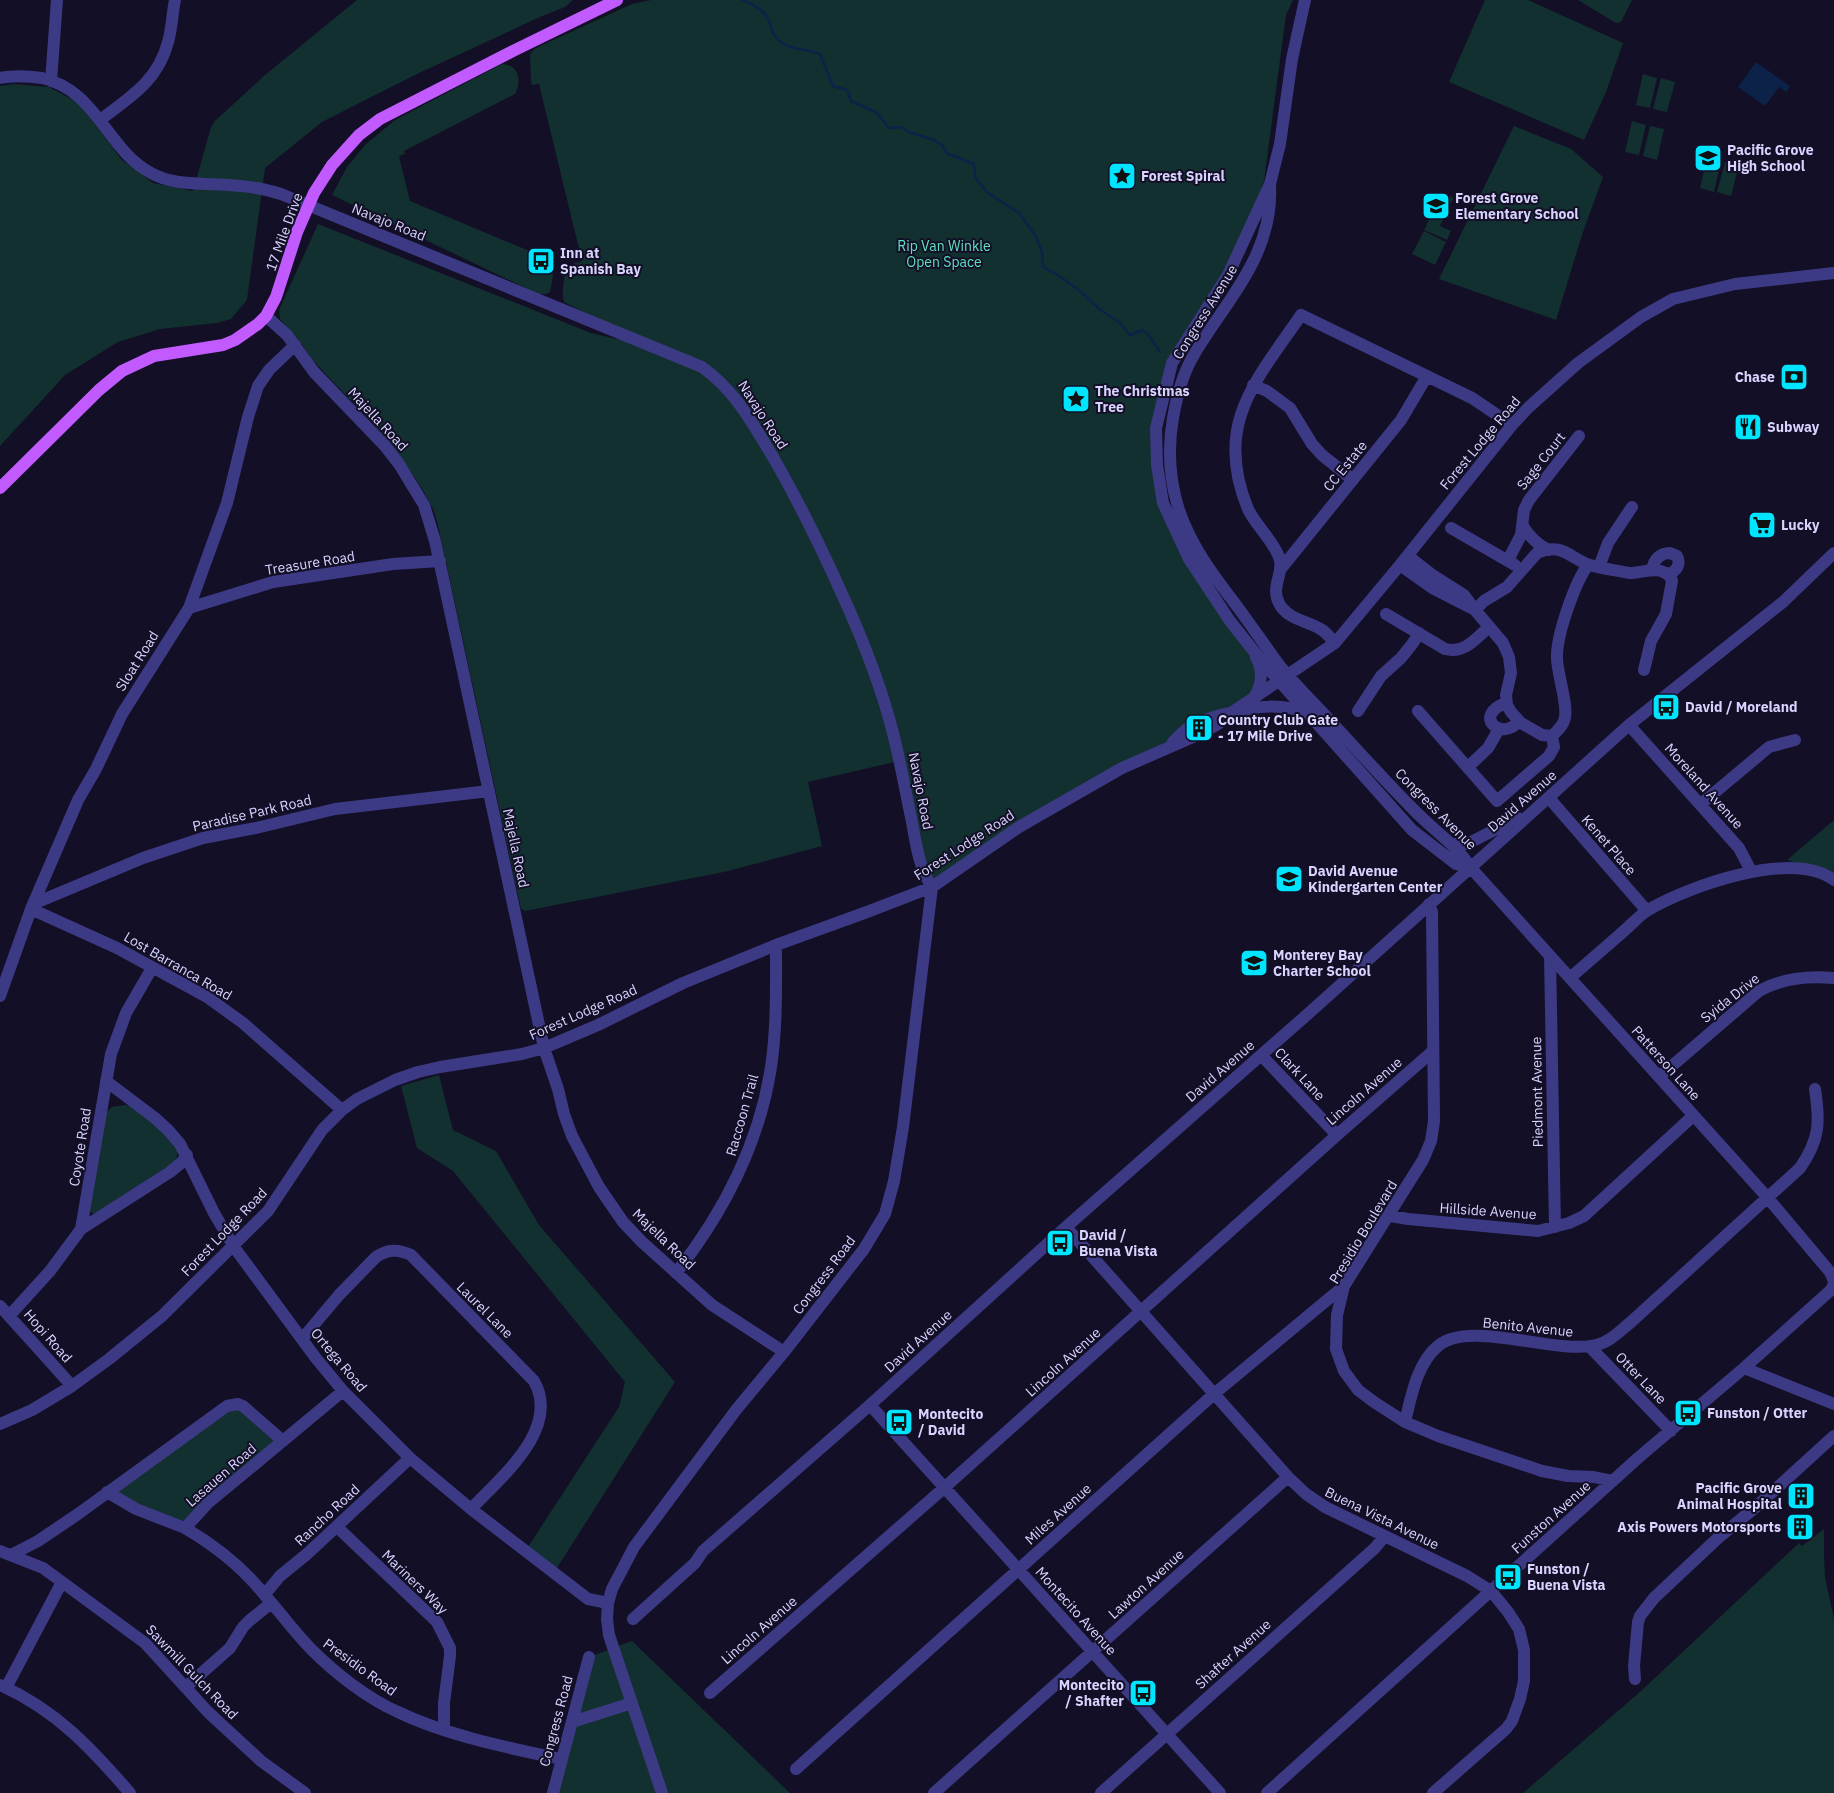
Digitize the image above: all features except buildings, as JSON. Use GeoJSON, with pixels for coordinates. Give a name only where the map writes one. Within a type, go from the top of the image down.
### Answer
{"type":"FeatureCollection","features":[{"type":"Feature","properties":{"kind":"main road","name":"17 Mile Drive"},"geometry":{"type":"LineString","coordinates":[[0,488],[99,390],[122,371],[154,356],[222,345],[249,332],[266,316],[285,274],[297,232],[315,190],[338,158],[360,135],[380,119],[617,0]]}},
{"type":"Feature","properties":{"kind":"street"},"geometry":{"type":"LineString","coordinates":[[52,81],[57,0]]}},
{"type":"Feature","properties":{"kind":"street"},"geometry":{"type":"LineString","coordinates":[[100,120],[145,85],[155,72],[168,43],[175,0]]}},
{"type":"Feature","properties":{"kind":"street","name":"Congress Avenue"},"geometry":{"type":"LineString","coordinates":[[1305,0],[1292,59],[1280,144],[1270,184],[1228,275],[1172,363],[1160,410],[1156,440],[1163,503],[1189,559],[1230,621],[1253,651],[1284,678],[1415,812],[1452,844],[1471,868]]}},
{"type":"Feature","properties":{"kind":"street","name":"Navajo Road"},"geometry":{"type":"LineString","coordinates":[[0,78],[25,77],[52,81],[66,87],[78,95],[132,159],[144,169],[157,176],[176,182],[259,188],[308,204],[684,359],[702,367],[725,385],[746,414],[784,476],[814,533],[854,621],[885,701],[918,853],[925,876],[932,886]]}},
{"type":"Feature","properties":{"kind":"street","name":"Congress Avenue"},"geometry":{"type":"LineString","coordinates":[[1270,184],[1270,210],[1266,228],[1250,270],[1195,353],[1182,379],[1172,420],[1170,453],[1172,481],[1179,508],[1188,533],[1204,561],[1309,714],[1412,830],[1456,864],[1471,868]]}},
{"type":"Feature","properties":{"kind":"street","name":"Forest Lodge Road"},"geometry":{"type":"LineString","coordinates":[[0,1424],[32,1410],[72,1386],[142,1333],[268,1211],[322,1130],[342,1110],[374,1090],[418,1072],[522,1054],[544,1048],[683,983],[776,945],[868,912],[932,886],[1018,827],[1122,768],[1202,733],[1218,724],[1230,713],[1335,643],[1404,561],[1512,425],[1529,407],[1578,364],[1641,317],[1673,299],[1735,284],[1834,273]]}},
{"type":"Feature","properties":{"kind":"street"},"geometry":{"type":"LineString","coordinates":[[1335,643],[1320,629],[1294,618],[1281,606],[1276,590],[1280,559],[1276,550],[1249,512],[1239,484],[1236,468],[1235,452],[1239,421],[1247,396],[1301,315],[1472,398],[1512,425]]}},
{"type":"Feature","properties":{"kind":"street","name":"Majella Road"},"geometry":{"type":"LineString","coordinates":[[266,316],[295,345],[314,372],[385,446],[399,464],[424,505],[440,561],[544,1048],[572,1136],[599,1187],[623,1222],[712,1305],[784,1352]]}},
{"type":"Feature","properties":{"kind":"street","name":"Sloat Road"},"geometry":{"type":"LineString","coordinates":[[0,996],[32,907],[78,800],[96,769],[122,714],[189,608],[227,503],[248,417],[258,386],[269,370],[295,345]]}},
{"type":"Feature","properties":{"kind":"street","name":"CC Estate"},"geometry":{"type":"LineString","coordinates":[[1280,570],[1401,420],[1427,376]]}},
{"type":"Feature","properties":{"kind":"street"},"geometry":{"type":"LineString","coordinates":[[1253,385],[1267,390],[1290,408],[1312,444],[1322,455],[1353,480]]}},
{"type":"Feature","properties":{"kind":"street","name":"Sage Court"},"geometry":{"type":"LineString","coordinates":[[1508,560],[1520,535],[1523,526],[1524,510],[1529,500],[1579,436]]}},
{"type":"Feature","properties":{"kind":"street"},"geometry":{"type":"LineString","coordinates":[[1552,736],[1561,727],[1566,716],[1557,663],[1558,645],[1568,606],[1580,575],[1594,566],[1632,507]]}},
{"type":"Feature","properties":{"kind":"street"},"geometry":{"type":"LineString","coordinates":[[1523,526],[1532,538],[1549,550]]}},
{"type":"Feature","properties":{"kind":"street"},"geometry":{"type":"LineString","coordinates":[[1451,528],[1521,569]]}},
{"type":"Feature","properties":{"kind":"street"},"geometry":{"type":"LineString","coordinates":[[1475,610],[1484,601],[1507,587],[1537,553],[1549,550],[1570,553],[1594,566],[1636,573],[1652,570],[1668,574],[1677,569],[1677,556],[1670,553],[1661,555],[1657,558],[1652,570]]}},
{"type":"Feature","properties":{"kind":"street","name":"David Avenue"},"geometry":{"type":"LineString","coordinates":[[633,1619],[695,1563],[703,1551],[870,1405],[1066,1227],[1471,868],[1629,725],[1783,602],[1834,553]]}},
{"type":"Feature","properties":{"kind":"street","name":"Treasure Road"},"geometry":{"type":"LineString","coordinates":[[189,608],[274,582],[392,564],[440,561]]}},
{"type":"Feature","properties":{"kind":"street"},"geometry":{"type":"LineString","coordinates":[[1404,561],[1431,574],[1464,595],[1503,643],[1511,665],[1511,678],[1506,695],[1506,703],[1518,720],[1542,735],[1552,736]]}},
{"type":"Feature","properties":{"kind":"street"},"geometry":{"type":"LineString","coordinates":[[1644,670],[1651,641],[1666,614],[1672,581],[1668,574]]}},
{"type":"Feature","properties":{"kind":"street"},"geometry":{"type":"LineString","coordinates":[[1386,614],[1445,649],[1458,651],[1489,627]]}},
{"type":"Feature","properties":{"kind":"street"},"geometry":{"type":"LineString","coordinates":[[1358,711],[1381,676],[1401,658],[1419,633]]}},
{"type":"Feature","properties":{"kind":"street"},"geometry":{"type":"LineString","coordinates":[[1253,651],[1261,669],[1260,684],[1255,696]]}},
{"type":"Feature","properties":{"kind":"street"},"geometry":{"type":"LineString","coordinates":[[1506,703],[1496,706],[1491,712],[1491,723],[1499,728],[1511,727],[1518,720]]}},
{"type":"Feature","properties":{"kind":"street"},"geometry":{"type":"LineString","coordinates":[[1230,713],[1246,708],[1274,706],[1297,709],[1309,714]]}},
{"type":"Feature","properties":{"kind":"street"},"geometry":{"type":"LineString","coordinates":[[1418,711],[1497,801],[1549,756],[1554,747],[1552,736]]}},
{"type":"Feature","properties":{"kind":"street","name":"Moreland Avenue"},"geometry":{"type":"LineString","coordinates":[[1629,725],[1739,848],[1751,871]]}},
{"type":"Feature","properties":{"kind":"street"},"geometry":{"type":"LineString","coordinates":[[1468,768],[1488,748],[1499,728]]}},
{"type":"Feature","properties":{"kind":"street"},"geometry":{"type":"LineString","coordinates":[[1701,804],[1769,747],[1795,740]]}},
{"type":"Feature","properties":{"kind":"street","name":"Paradise Park Road"},"geometry":{"type":"LineString","coordinates":[[32,907],[143,858],[203,838],[335,810],[488,791]]}},
{"type":"Feature","properties":{"kind":"street","name":"Kenet Place"},"geometry":{"type":"LineString","coordinates":[[1549,798],[1647,911]]}},
{"type":"Feature","properties":{"kind":"street"},"geometry":{"type":"LineString","coordinates":[[1452,844],[1467,844],[1534,811]]}},
{"type":"Feature","properties":{"kind":"street","name":"Patterson Lane"},"geometry":{"type":"LineString","coordinates":[[1471,868],[1767,1197],[1830,1272],[1834,1283]]}},
{"type":"Feature","properties":{"kind":"street"},"geometry":{"type":"LineString","coordinates":[[1570,978],[1647,911],[1708,884],[1751,871],[1792,868],[1819,872],[1834,880]]}},
{"type":"Feature","properties":{"kind":"street","name":"Congress Road"},"geometry":{"type":"LineString","coordinates":[[662,1793],[608,1626],[608,1603],[612,1589],[634,1547],[736,1410],[864,1249],[880,1224],[890,1198],[903,1127],[932,886]]}},
{"type":"Feature","properties":{"kind":"street","name":"Presidio Boulevard"},"geometry":{"type":"LineString","coordinates":[[1430,904],[1432,912],[1434,1121],[1431,1141],[1423,1160],[1390,1216],[1344,1286],[1337,1315],[1336,1349],[1339,1361],[1358,1390],[1404,1422],[1524,1466],[1561,1475],[1594,1477],[1613,1481]]}},
{"type":"Feature","properties":{"kind":"street","name":"Lost Barranca Road"},"geometry":{"type":"LineString","coordinates":[[32,907],[117,948],[200,993],[243,1023],[342,1110]]}},
{"type":"Feature","properties":{"kind":"street","name":"Raccoon Trail"},"geometry":{"type":"LineString","coordinates":[[676,1273],[719,1213],[742,1168],[759,1120],[771,1067],[775,1014],[776,945]]}},
{"type":"Feature","properties":{"kind":"street","name":"Piedmont Avenue"},"geometry":{"type":"LineString","coordinates":[[1550,956],[1555,1227]]}},
{"type":"Feature","properties":{"kind":"street","name":"Coyote Road"},"geometry":{"type":"LineString","coordinates":[[5,1311],[50,1271],[82,1229],[111,1054],[126,1013],[152,968]]}},
{"type":"Feature","properties":{"kind":"street","name":"Syida Drive"},"geometry":{"type":"LineString","coordinates":[[1659,1077],[1744,1002],[1775,982],[1800,978],[1834,978]]}},
{"type":"Feature","properties":{"kind":"street","name":"Lincoln Avenue"},"geometry":{"type":"LineString","coordinates":[[710,1693],[944,1488],[1433,1051]]}},
{"type":"Feature","properties":{"kind":"street","name":"Clark Lane"},"geometry":{"type":"LineString","coordinates":[[1261,1055],[1337,1135]]}},
{"type":"Feature","properties":{"kind":"street","name":"Ortega Road"},"geometry":{"type":"LineString","coordinates":[[106,1081],[169,1131],[187,1155],[214,1214],[234,1246],[302,1339],[343,1391],[410,1458],[471,1509],[588,1599],[608,1603]]}},
{"type":"Feature","properties":{"kind":"street","name":"Benito Avenue"},"geometry":{"type":"LineString","coordinates":[[1404,1422],[1420,1372],[1432,1351],[1444,1341],[1462,1336],[1568,1346],[1589,1346],[1606,1342],[1631,1322],[1800,1168],[1810,1153],[1816,1139],[1819,1124],[1815,1089]]}},
{"type":"Feature","properties":{"kind":"street","name":"Hillside Avenue"},"geometry":{"type":"LineString","coordinates":[[1390,1216],[1538,1231],[1569,1223],[1584,1216],[1694,1116]]}},
{"type":"Feature","properties":{"kind":"street"},"geometry":{"type":"LineString","coordinates":[[82,1229],[170,1172],[181,1164],[187,1155]]}},
{"type":"Feature","properties":{"kind":"street","name":"Buena Vista Avenue"},"geometry":{"type":"LineString","coordinates":[[1066,1227],[1288,1477],[1314,1501],[1384,1537],[1467,1576],[1491,1592],[1514,1620],[1523,1639],[1525,1666],[1524,1681],[1516,1713],[1506,1728],[1434,1793]]}},
{"type":"Feature","properties":{"kind":"street","name":"Laurel Lane"},"geometry":{"type":"LineString","coordinates":[[302,1339],[339,1295],[376,1257],[382,1253],[395,1250],[411,1255],[534,1381],[542,1400],[540,1423],[535,1435],[524,1451],[471,1509]]}},
{"type":"Feature","properties":{"kind":"street","name":"Funston Avenue"},"geometry":{"type":"LineString","coordinates":[[1267,1793],[1613,1481],[1831,1290],[1834,1283]]}},
{"type":"Feature","properties":{"kind":"street","name":"Miles Avenue"},"geometry":{"type":"LineString","coordinates":[[796,1769],[1214,1394],[1344,1286]]}},
{"type":"Feature","properties":{"kind":"street","name":"Hopi Road"},"geometry":{"type":"LineString","coordinates":[[5,1311],[72,1386]]}},
{"type":"Feature","properties":{"kind":"street","name":"Otter Lane"},"geometry":{"type":"LineString","coordinates":[[1589,1346],[1671,1430]]}},
{"type":"Feature","properties":{"kind":"street"},"geometry":{"type":"LineString","coordinates":[[1744,1368],[1834,1404]]}},
{"type":"Feature","properties":{"kind":"street","name":"Lasauen Road"},"geometry":{"type":"LineString","coordinates":[[107,1492],[136,1509],[185,1528],[208,1504],[343,1391]]}},
{"type":"Feature","properties":{"kind":"street"},"geometry":{"type":"LineString","coordinates":[[6,1553],[38,1541],[227,1406],[238,1404],[243,1406],[283,1441]]}},
{"type":"Feature","properties":{"kind":"street","name":"Montecito Avenue"},"geometry":{"type":"LineString","coordinates":[[870,1405],[1220,1793]]}},
{"type":"Feature","properties":{"kind":"street"},"geometry":{"type":"LineString","coordinates":[[1635,1678],[1634,1659],[1638,1622],[1640,1616],[1654,1598],[1718,1538],[1834,1436]]}},
{"type":"Feature","properties":{"kind":"street","name":"Rancho Road"},"geometry":{"type":"LineString","coordinates":[[186,1687],[230,1648],[243,1627],[268,1599],[280,1576],[337,1527],[410,1458]]}},
{"type":"Feature","properties":{"kind":"street","name":"Lawton Avenue"},"geometry":{"type":"LineString","coordinates":[[934,1793],[1288,1477]]}},
{"type":"Feature","properties":{"kind":"street","name":"Mariners Way"},"geometry":{"type":"LineString","coordinates":[[337,1527],[437,1622],[443,1631],[450,1648],[444,1703],[444,1730]]}},
{"type":"Feature","properties":{"kind":"street","name":"Presidio Road"},"geometry":{"type":"LineString","coordinates":[[185,1528],[204,1539],[253,1582],[312,1650],[379,1703],[398,1713],[444,1730],[561,1759]]}},
{"type":"Feature","properties":{"kind":"street","name":"Shafter Avenue"},"geometry":{"type":"LineString","coordinates":[[1101,1793],[1375,1548],[1384,1537]]}},
{"type":"Feature","properties":{"kind":"street","name":"Sawmill Gulch Road"},"geometry":{"type":"LineString","coordinates":[[6,1553],[43,1568],[145,1643],[208,1712],[261,1761],[306,1793]]}},
{"type":"Feature","properties":{"kind":"street"},"geometry":{"type":"LineString","coordinates":[[62,1582],[3,1687],[64,1724],[84,1742],[130,1793]]}},
{"type":"Feature","properties":{"kind":"street","name":"Congress Road"},"geometry":{"type":"LineString","coordinates":[[553,1793],[589,1657]]}},
{"type":"Feature","properties":{"kind":"street"},"geometry":{"type":"LineString","coordinates":[[572,1722],[632,1703]]}},
{"type":"Feature","properties":{"kind":"green space"},"geometry":{"type":"Polygon","coordinates":[[[357,0],[573,0],[565,7],[417,74],[322,122],[265,168],[247,300],[231,319],[217,323],[160,329],[118,342],[65,375],[0,446],[0,86],[14,84],[49,87],[79,103],[121,159],[153,183],[193,191],[211,127],[215,121],[265,75],[357,0]]]}},
{"type":"Feature","properties":{"kind":"green space","name":"Rip Van Winkle Open Space"},"geometry":{"type":"Polygon","coordinates":[[[651,0],[1293,0],[1286,15],[1264,181],[1243,241],[1178,351],[1160,410],[1163,503],[1253,651],[1258,690],[1167,747],[1122,768],[932,887],[899,761],[808,782],[822,846],[724,872],[525,911],[521,909],[440,533],[433,509],[409,469],[394,449],[311,358],[301,343],[280,319],[279,310],[318,224],[591,333],[656,348],[564,302],[563,289],[567,268],[569,265],[582,261],[539,84],[532,85],[530,54],[536,48],[632,4],[651,0]]]}},
{"type":"Feature","properties":{"kind":"green space"},"geometry":{"type":"Polygon","coordinates":[[[1485,0],[1528,0],[1623,43],[1606,92],[1584,140],[1449,82],[1485,0]]]}},
{"type":"Feature","properties":{"kind":"green space"},"geometry":{"type":"Polygon","coordinates":[[[1578,0],[1632,0],[1621,22],[1616,23],[1578,0]]]}},
{"type":"Feature","properties":{"kind":"green space"},"geometry":{"type":"Polygon","coordinates":[[[502,64],[512,67],[518,74],[515,94],[404,151],[405,154],[399,156],[410,201],[546,258],[553,274],[550,292],[546,294],[538,294],[332,195],[347,167],[366,144],[395,120],[502,64]]]}},
{"type":"Feature","properties":{"kind":"green space"},"geometry":{"type":"Polygon","coordinates":[[[1643,74],[1657,78],[1650,108],[1636,105],[1643,74]]]}},
{"type":"Feature","properties":{"kind":"green space"},"geometry":{"type":"Polygon","coordinates":[[[1661,78],[1675,82],[1667,112],[1653,109],[1661,78]]]}},
{"type":"Feature","properties":{"kind":"green space"},"geometry":{"type":"Polygon","coordinates":[[[1632,121],[1646,125],[1639,155],[1625,152],[1632,121]]]}},
{"type":"Feature","properties":{"kind":"green space"},"geometry":{"type":"Polygon","coordinates":[[[1514,126],[1571,149],[1603,177],[1582,235],[1556,320],[1439,279],[1514,126]]]}},
{"type":"Feature","properties":{"kind":"green space"},"geometry":{"type":"Polygon","coordinates":[[[1650,126],[1664,129],[1657,160],[1643,156],[1650,126]]]}},
{"type":"Feature","properties":{"kind":"green space"},"geometry":{"type":"Polygon","coordinates":[[[1707,158],[1721,161],[1714,192],[1700,188],[1707,158]]]}},
{"type":"Feature","properties":{"kind":"green space"},"geometry":{"type":"Polygon","coordinates":[[[1725,162],[1739,165],[1731,196],[1717,192],[1725,162]]]}},
{"type":"Feature","properties":{"kind":"green space"},"geometry":{"type":"Polygon","coordinates":[[[1442,192],[1453,198],[1447,210],[1437,204],[1442,192]]]}},
{"type":"Feature","properties":{"kind":"green space"},"geometry":{"type":"Polygon","coordinates":[[[1436,206],[1447,211],[1440,226],[1451,231],[1447,240],[1424,230],[1436,206]]]}},
{"type":"Feature","properties":{"kind":"green space"},"geometry":{"type":"Polygon","coordinates":[[[1424,231],[1446,242],[1435,265],[1412,254],[1424,231]]]}},
{"type":"Feature","properties":{"kind":"green space"},"geometry":{"type":"Polygon","coordinates":[[[1834,820],[1834,872],[1822,867],[1799,864],[1788,860],[1788,859],[1834,820]]]}},
{"type":"Feature","properties":{"kind":"green space"},"geometry":{"type":"Polygon","coordinates":[[[439,1075],[453,1130],[496,1151],[539,1225],[675,1382],[557,1568],[528,1547],[619,1407],[625,1382],[453,1171],[417,1148],[401,1086],[439,1075]]]}},
{"type":"Feature","properties":{"kind":"green space"},"geometry":{"type":"Polygon","coordinates":[[[125,1105],[141,1111],[161,1130],[178,1150],[176,1161],[94,1214],[89,1211],[106,1112],[112,1107],[125,1105]]]}},
{"type":"Feature","properties":{"kind":"green space"},"geometry":{"type":"Polygon","coordinates":[[[236,1407],[276,1441],[186,1520],[176,1522],[119,1494],[119,1491],[177,1447],[236,1407]]]}},
{"type":"Feature","properties":{"kind":"green space"},"geometry":{"type":"Polygon","coordinates":[[[1824,1529],[1825,1577],[1834,1619],[1834,1793],[1523,1793],[1641,1691],[1799,1543],[1802,1546],[1824,1529]]]}},
{"type":"Feature","properties":{"kind":"green space"},"geometry":{"type":"Polygon","coordinates":[[[632,1641],[790,1793],[553,1793],[589,1657],[632,1641]]]}},
{"type":"Feature","properties":{"kind":"water"},"geometry":{"type":"Polygon","coordinates":[[[1756,62],[1790,86],[1786,92],[1779,87],[1765,106],[1738,87],[1756,62]]]}},
{"type":"Feature","properties":{"kind":"waterway"},"geometry":{"type":"LineString","coordinates":[[743,0],[765,14],[779,41],[790,47],[820,54],[833,86],[847,90],[851,101],[877,113],[889,128],[901,127],[909,132],[934,140],[943,146],[946,153],[974,164],[975,177],[987,192],[1019,213],[1035,235],[1042,252],[1043,267],[1079,290],[1098,308],[1120,323],[1130,335],[1142,330],[1148,334],[1160,352]]}},
{"type":"Feature","properties":{"kind":"place","name":"Pacific Grove High School"},"geometry":{"type":"Point","coordinates":[1708,158]}},
{"type":"Feature","properties":{"kind":"place","name":"Forest Spiral"},"geometry":{"type":"Point","coordinates":[1122,176]}},
{"type":"Feature","properties":{"kind":"place","name":"Forest Grove Elementary School"},"geometry":{"type":"Point","coordinates":[1436,206]}},
{"type":"Feature","properties":{"kind":"place","name":"Inn at Spanish Bay"},"geometry":{"type":"Point","coordinates":[541,261]}},
{"type":"Feature","properties":{"kind":"place","name":"Chase"},"geometry":{"type":"Point","coordinates":[1794,377]}},
{"type":"Feature","properties":{"kind":"place","name":"The Christmas Tree"},"geometry":{"type":"Point","coordinates":[1076,399]}},
{"type":"Feature","properties":{"kind":"place","name":"Subway"},"geometry":{"type":"Point","coordinates":[1748,427]}},
{"type":"Feature","properties":{"kind":"place","name":"Lucky"},"geometry":{"type":"Point","coordinates":[1762,525]}},
{"type":"Feature","properties":{"kind":"place","name":"David / Moreland"},"geometry":{"type":"Point","coordinates":[1666,707]}},
{"type":"Feature","properties":{"kind":"place","name":"Country Club Gate - 17 Mile Drive"},"geometry":{"type":"Point","coordinates":[1199,728]}},
{"type":"Feature","properties":{"kind":"place","name":"David Avenue Kindergarten Center"},"geometry":{"type":"Point","coordinates":[1289,879]}},
{"type":"Feature","properties":{"kind":"place","name":"Monterey Bay Charter School"},"geometry":{"type":"Point","coordinates":[1254,963]}},
{"type":"Feature","properties":{"kind":"place","name":"David / Buena Vista"},"geometry":{"type":"Point","coordinates":[1060,1243]}},
{"type":"Feature","properties":{"kind":"place","name":"Funston / Otter"},"geometry":{"type":"Point","coordinates":[1688,1413]}},
{"type":"Feature","properties":{"kind":"place","name":"Montecito / David"},"geometry":{"type":"Point","coordinates":[899,1422]}},
{"type":"Feature","properties":{"kind":"place","name":"Pacific Grove Animal Hospital"},"geometry":{"type":"Point","coordinates":[1801,1496]}},
{"type":"Feature","properties":{"kind":"place","name":"Axis Powers Motorsports"},"geometry":{"type":"Point","coordinates":[1800,1527]}},
{"type":"Feature","properties":{"kind":"place","name":"Funston / Buena Vista"},"geometry":{"type":"Point","coordinates":[1508,1577]}},
{"type":"Feature","properties":{"kind":"place","name":"Montecito / Shafter"},"geometry":{"type":"Point","coordinates":[1143,1693]}}]}
